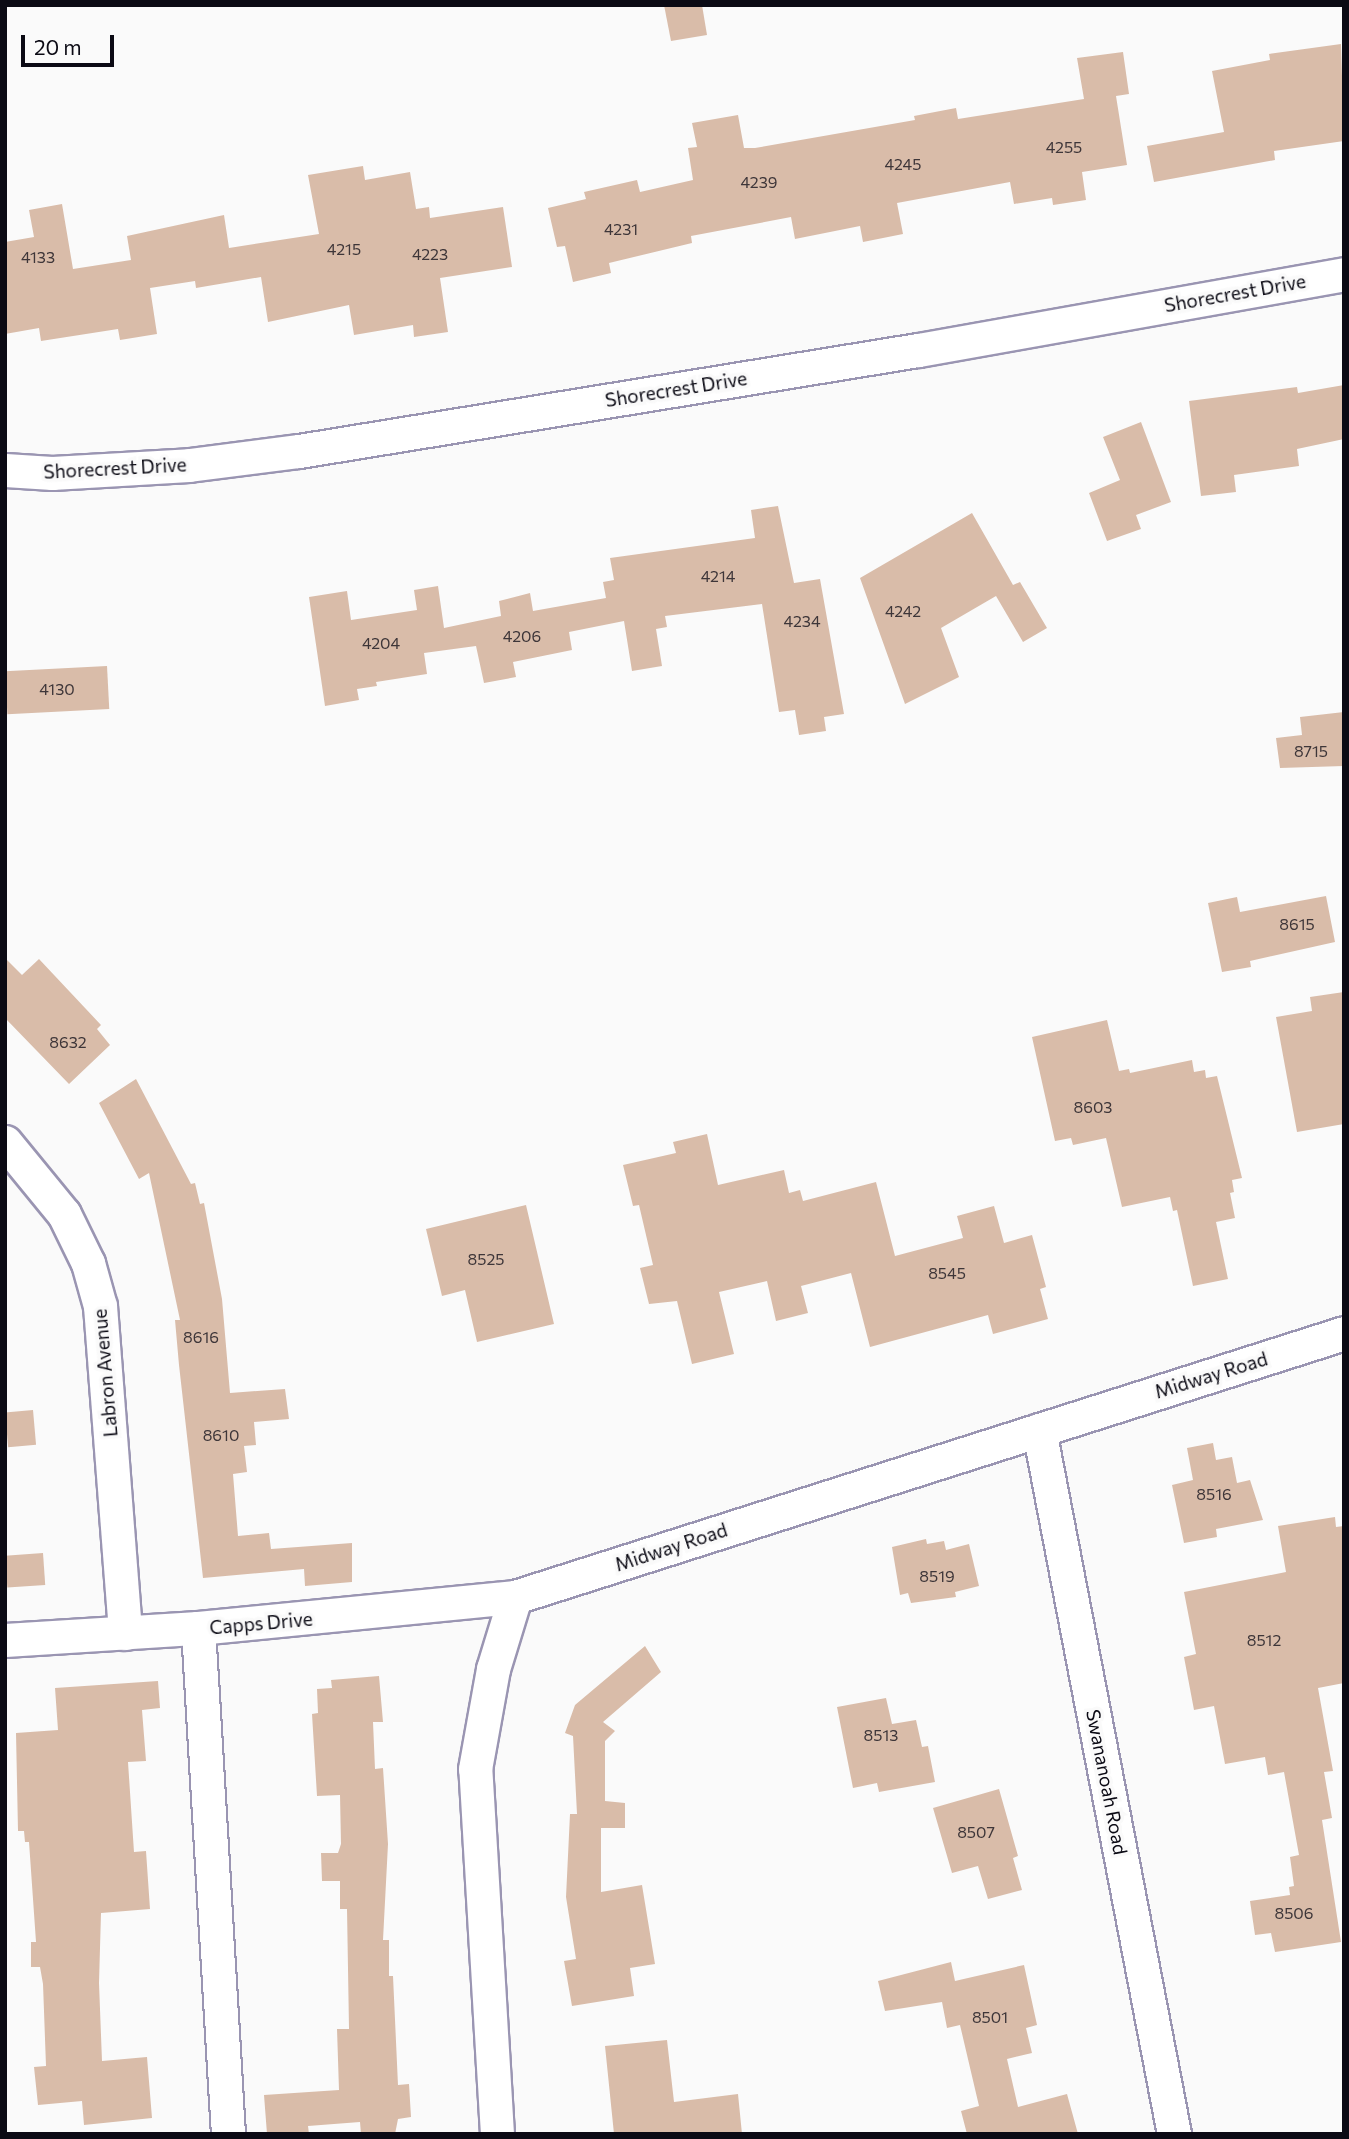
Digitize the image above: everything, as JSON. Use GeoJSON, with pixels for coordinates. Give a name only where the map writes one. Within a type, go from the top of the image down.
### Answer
{"type":"FeatureCollection","features":[{"type":"Feature","properties":{"kind":"street","name":"Shorecrest Drive"},"geometry":{"type":"LineString","coordinates":[[5,470],[52,472],[189,465],[299,451],[918,350],[1344,274]]}},
{"type":"Feature","properties":{"kind":"street","name":"Labron Avenue"},"geometry":{"type":"LineString","coordinates":[[5,1142],[64,1214],[88,1263],[100,1306],[125,1633]]}},
{"type":"Feature","properties":{"kind":"street","name":"Midway Road"},"geometry":{"type":"LineString","coordinates":[[515,1597],[1344,1333]]}},
{"type":"Feature","properties":{"kind":"street","name":"Swananoah Road"},"geometry":{"type":"LineString","coordinates":[[1039,1430],[1174,2134]]}},
{"type":"Feature","properties":{"kind":"street","name":"Capps Drive"},"geometry":{"type":"LineString","coordinates":[[5,1640],[198,1628],[515,1597]]}},
{"type":"Feature","properties":{"kind":"street"},"geometry":{"type":"LineString","coordinates":[[497,2134],[475,1769],[493,1669],[515,1597]]}},
{"type":"Feature","properties":{"kind":"street"},"geometry":{"type":"LineString","coordinates":[[198,1628],[228,2134]]}},
{"type":"Feature","properties":{"kind":"building"},"geometry":{"type":"Polygon","coordinates":[[[664,5],[702,5],[707,35],[671,41],[664,5]]]}},
{"type":"Feature","properties":{"kind":"building"},"geometry":{"type":"Polygon","coordinates":[[[1341,44],[1344,141],[1274,151],[1275,160],[1154,182],[1147,146],[1224,132],[1212,71],[1270,60],[1269,54],[1341,44]]]}},
{"type":"Feature","properties":{"kind":"building"},"geometry":{"type":"Polygon","coordinates":[[[1123,52],[1129,94],[1116,96],[1127,165],[1082,172],[1086,200],[1053,205],[1052,198],[1014,204],[1010,182],[897,203],[903,234],[863,242],[860,226],[795,239],[791,217],[691,236],[692,243],[609,263],[611,273],[573,282],[565,246],[557,247],[548,208],[586,199],[584,192],[637,180],[640,192],[693,180],[688,148],[697,147],[692,123],[738,115],[744,148],[755,148],[915,120],[914,116],[956,108],[958,119],[1084,99],[1077,58],[1123,52]]]}},
{"type":"Feature","properties":{"kind":"building"},"geometry":{"type":"Polygon","coordinates":[[[363,166],[365,180],[410,172],[416,209],[429,207],[430,218],[503,207],[512,267],[440,278],[448,332],[414,337],[413,325],[354,335],[349,305],[268,322],[261,277],[196,288],[195,281],[150,288],[157,334],[120,340],[118,329],[41,341],[39,328],[5,334],[5,242],[34,237],[29,210],[62,204],[73,269],[131,260],[127,236],[224,215],[229,248],[319,234],[308,175],[363,166]]]}},
{"type":"Feature","properties":{"kind":"building"},"geometry":{"type":"Polygon","coordinates":[[[1344,385],[1344,439],[1297,449],[1299,466],[1234,475],[1236,492],[1201,496],[1189,401],[1297,387],[1298,393],[1344,385]]]}},
{"type":"Feature","properties":{"kind":"building"},"geometry":{"type":"Polygon","coordinates":[[[1141,422],[1171,502],[1136,515],[1141,529],[1107,541],[1089,493],[1120,480],[1103,437],[1141,422]]]}},
{"type":"Feature","properties":{"kind":"building"},"geometry":{"type":"Polygon","coordinates":[[[778,506],[794,583],[820,579],[844,714],[824,717],[826,731],[799,735],[795,710],[779,712],[762,604],[665,616],[667,627],[656,629],[662,666],[632,671],[624,621],[569,632],[572,650],[513,662],[516,677],[484,683],[476,646],[424,653],[427,674],[376,682],[377,686],[357,689],[359,700],[325,706],[309,597],[347,591],[351,620],[417,610],[414,590],[438,586],[444,628],[501,616],[499,601],[530,593],[533,611],[606,598],[603,582],[614,580],[610,558],[755,538],[751,510],[778,506]]]}},
{"type":"Feature","properties":{"kind":"building"},"geometry":{"type":"Polygon","coordinates":[[[972,513],[1013,585],[1020,582],[1047,628],[1023,642],[996,596],[941,628],[959,677],[905,704],[860,578],[972,513]]]}},
{"type":"Feature","properties":{"kind":"building"},"geometry":{"type":"Polygon","coordinates":[[[107,666],[109,709],[7,714],[5,671],[107,666]]]}},
{"type":"Feature","properties":{"kind":"building"},"geometry":{"type":"Polygon","coordinates":[[[1344,712],[1344,766],[1280,768],[1276,738],[1302,735],[1300,717],[1344,712]]]}},
{"type":"Feature","properties":{"kind":"building"},"geometry":{"type":"Polygon","coordinates":[[[1326,896],[1335,942],[1250,961],[1251,967],[1222,972],[1208,903],[1237,897],[1240,912],[1326,896]]]}},
{"type":"Feature","properties":{"kind":"building"},"geometry":{"type":"Polygon","coordinates":[[[5,958],[22,975],[39,959],[101,1025],[97,1029],[110,1045],[69,1084],[5,1018],[5,958]]]}},
{"type":"Feature","properties":{"kind":"building"},"geometry":{"type":"Polygon","coordinates":[[[1344,992],[1344,1124],[1297,1132],[1276,1017],[1312,1011],[1310,997],[1344,992]]]}},
{"type":"Feature","properties":{"kind":"building"},"geometry":{"type":"Polygon","coordinates":[[[1107,1020],[1119,1071],[1129,1069],[1130,1073],[1192,1060],[1194,1072],[1205,1070],[1206,1078],[1217,1076],[1242,1178],[1232,1180],[1234,1192],[1230,1193],[1235,1218],[1216,1222],[1228,1279],[1193,1286],[1177,1210],[1173,1211],[1170,1197],[1122,1207],[1106,1138],[1073,1145],[1071,1138],[1055,1141],[1032,1037],[1107,1020]]]}},
{"type":"Feature","properties":{"kind":"building"},"geometry":{"type":"Polygon","coordinates":[[[136,1079],[191,1184],[195,1183],[200,1204],[204,1203],[222,1299],[230,1393],[285,1389],[289,1419],[254,1422],[256,1445],[244,1446],[247,1472],[233,1474],[238,1536],[269,1533],[271,1549],[352,1543],[352,1582],[305,1586],[304,1569],[203,1578],[175,1320],[180,1320],[149,1173],[139,1179],[99,1103],[136,1079]]]}},
{"type":"Feature","properties":{"kind":"building"},"geometry":{"type":"Polygon","coordinates":[[[707,1134],[718,1185],[784,1170],[789,1193],[800,1190],[803,1201],[876,1182],[895,1256],[963,1238],[957,1216],[994,1206],[1004,1243],[1032,1235],[1046,1287],[1040,1289],[1048,1319],[993,1334],[988,1315],[870,1347],[851,1273],[801,1286],[808,1313],[776,1321],[767,1281],[719,1292],[734,1354],[692,1364],[677,1301],[649,1304],[640,1268],[653,1265],[639,1205],[633,1206],[623,1165],[676,1153],[673,1142],[707,1134]]]}},
{"type":"Feature","properties":{"kind":"building"},"geometry":{"type":"Polygon","coordinates":[[[526,1205],[554,1324],[477,1342],[465,1290],[442,1296],[426,1229],[526,1205]]]}},
{"type":"Feature","properties":{"kind":"building"},"geometry":{"type":"Polygon","coordinates":[[[33,1410],[36,1445],[8,1447],[5,1412],[33,1410]]]}},
{"type":"Feature","properties":{"kind":"building"},"geometry":{"type":"Polygon","coordinates":[[[1213,1443],[1216,1460],[1232,1457],[1237,1483],[1250,1480],[1263,1520],[1216,1529],[1217,1537],[1184,1543],[1172,1485],[1193,1480],[1187,1448],[1213,1443]]]}},
{"type":"Feature","properties":{"kind":"building"},"geometry":{"type":"Polygon","coordinates":[[[1335,1517],[1336,1527],[1344,1526],[1344,1683],[1318,1688],[1333,1771],[1324,1772],[1332,1818],[1322,1820],[1341,1942],[1275,1952],[1271,1933],[1255,1935],[1250,1901],[1290,1895],[1289,1887],[1294,1886],[1290,1857],[1299,1855],[1284,1772],[1268,1775],[1265,1757],[1225,1764],[1214,1706],[1194,1710],[1184,1657],[1196,1654],[1184,1592],[1286,1572],[1278,1526],[1335,1517]]]}},
{"type":"Feature","properties":{"kind":"building"},"geometry":{"type":"Polygon","coordinates":[[[926,1539],[927,1544],[944,1541],[946,1550],[969,1544],[979,1586],[955,1592],[956,1597],[911,1603],[908,1593],[900,1595],[892,1547],[926,1539]]]}},
{"type":"Feature","properties":{"kind":"building"},"geometry":{"type":"Polygon","coordinates":[[[43,1553],[45,1585],[7,1588],[5,1556],[43,1553]]]}},
{"type":"Feature","properties":{"kind":"building"},"geometry":{"type":"Polygon","coordinates":[[[645,1646],[661,1672],[603,1722],[615,1731],[605,1741],[605,1801],[625,1803],[625,1828],[601,1828],[601,1892],[642,1885],[655,1964],[630,1968],[634,1996],[572,2006],[564,1961],[576,1959],[566,1897],[570,1814],[577,1814],[573,1736],[565,1733],[575,1705],[645,1646]]]}},
{"type":"Feature","properties":{"kind":"building"},"geometry":{"type":"Polygon","coordinates":[[[379,1676],[383,1722],[373,1722],[375,1769],[383,1768],[388,1844],[383,1940],[389,1940],[389,1976],[393,1976],[398,2085],[409,2084],[411,2117],[398,2119],[395,2134],[361,2134],[360,2122],[308,2126],[309,2134],[267,2134],[264,2095],[339,2090],[337,2029],[349,2029],[347,1909],[340,1909],[340,1881],[322,1881],[321,1853],[338,1853],[341,1844],[340,1795],[317,1796],[312,1714],[318,1713],[317,1689],[332,1688],[331,1680],[379,1676]]]}},
{"type":"Feature","properties":{"kind":"building"},"geometry":{"type":"Polygon","coordinates":[[[158,1681],[160,1708],[142,1710],[146,1761],[128,1762],[134,1852],[146,1851],[150,1909],[101,1913],[99,1983],[102,2061],[147,2057],[152,2118],[84,2125],[82,2101],[38,2105],[34,2067],[46,2066],[43,1984],[40,1967],[31,1967],[31,1942],[36,1942],[29,1842],[25,1842],[24,1831],[18,1831],[16,1733],[58,1730],[55,1688],[158,1681]]]}},
{"type":"Feature","properties":{"kind":"building"},"geometry":{"type":"Polygon","coordinates":[[[886,1698],[892,1724],[916,1720],[922,1747],[928,1746],[935,1782],[879,1792],[877,1783],[853,1788],[837,1707],[886,1698]]]}},
{"type":"Feature","properties":{"kind":"building"},"geometry":{"type":"Polygon","coordinates":[[[999,1789],[1018,1856],[1013,1858],[1022,1890],[988,1899],[978,1866],[952,1873],[933,1808],[999,1789]]]}},
{"type":"Feature","properties":{"kind":"building"},"geometry":{"type":"Polygon","coordinates":[[[951,1962],[955,1981],[1024,1965],[1037,2025],[1026,2028],[1032,2053],[1007,2059],[1018,2107],[1067,2094],[1078,2134],[967,2134],[961,2111],[979,2106],[960,2025],[947,2028],[942,2002],[885,2011],[878,1981],[951,1962]]]}},
{"type":"Feature","properties":{"kind":"building"},"geometry":{"type":"Polygon","coordinates":[[[667,2040],[674,2102],[738,2094],[742,2134],[614,2134],[605,2046],[667,2040]]]}}]}
